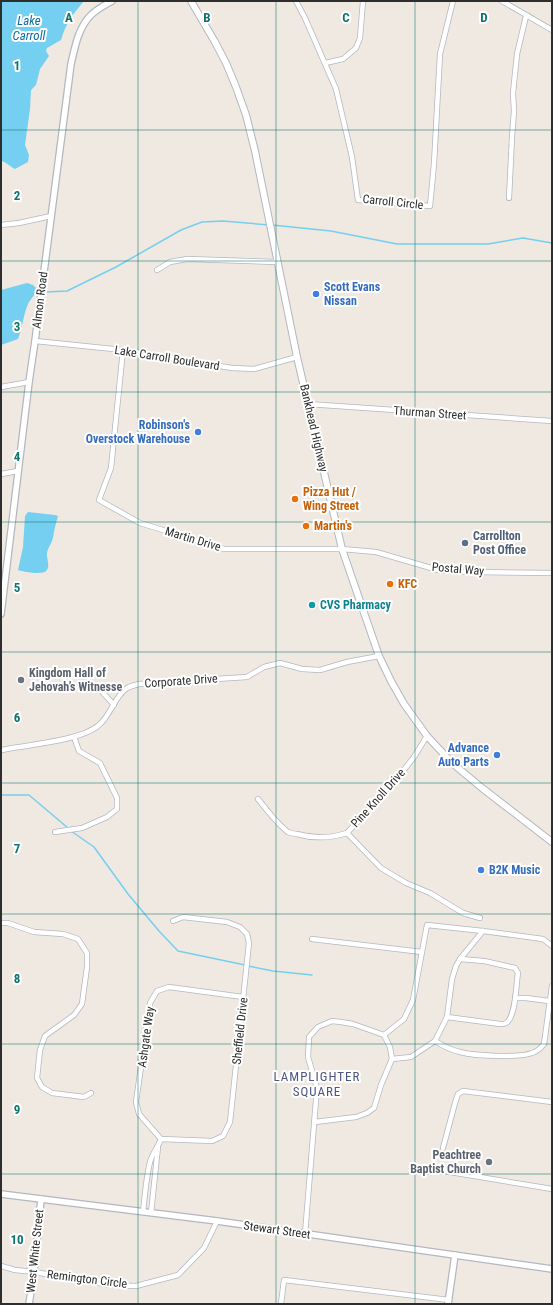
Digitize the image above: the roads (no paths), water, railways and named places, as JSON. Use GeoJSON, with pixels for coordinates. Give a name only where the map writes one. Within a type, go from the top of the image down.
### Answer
{"type":"FeatureCollection","features":[{"type":"Feature","properties":{"kind":"main road","name":"Bankhead Highway"},"geometry":{"type":"LineString","coordinates":[[191,1],[225,61],[243,108],[255,151],[297,357],[342,549],[380,656],[391,681],[404,704],[427,736],[452,763],[552,842]]}},
{"type":"Feature","properties":{"kind":"street","name":"Almon Road"},"geometry":{"type":"LineString","coordinates":[[1,614],[29,382],[75,47],[85,23],[91,15],[112,1]]}},
{"type":"Feature","properties":{"kind":"street","name":"Carroll Circle"},"geometry":{"type":"LineString","coordinates":[[296,1],[336,89],[352,157],[358,200],[430,206],[434,164],[440,54],[453,1]]}},
{"type":"Feature","properties":{"kind":"street"},"geometry":{"type":"LineString","coordinates":[[325,64],[343,59],[356,48],[360,38],[363,20],[363,1]]}},
{"type":"Feature","properties":{"kind":"street"},"geometry":{"type":"LineString","coordinates":[[502,1],[552,30]]}},
{"type":"Feature","properties":{"kind":"street"},"geometry":{"type":"LineString","coordinates":[[509,198],[514,111],[513,92],[517,54],[526,16],[528,16]]}},
{"type":"Feature","properties":{"kind":"street"},"geometry":{"type":"LineString","coordinates":[[1,224],[19,223],[51,216]]}},
{"type":"Feature","properties":{"kind":"street"},"geometry":{"type":"LineString","coordinates":[[157,270],[170,262],[187,260],[277,262]]}},
{"type":"Feature","properties":{"kind":"street","name":"Lake Carroll Boulevard"},"geometry":{"type":"LineString","coordinates":[[35,341],[123,350],[232,368],[254,368],[297,357]]}},
{"type":"Feature","properties":{"kind":"street","name":"Martin Drive"},"geometry":{"type":"LineString","coordinates":[[123,350],[111,468],[99,500],[140,523],[224,549],[342,549]]}},
{"type":"Feature","properties":{"kind":"street"},"geometry":{"type":"LineString","coordinates":[[1,388],[29,382]]}},
{"type":"Feature","properties":{"kind":"street","name":"Thurman Street"},"geometry":{"type":"LineString","coordinates":[[308,404],[552,421]]}},
{"type":"Feature","properties":{"kind":"street"},"geometry":{"type":"LineString","coordinates":[[1,474],[18,471]]}},
{"type":"Feature","properties":{"kind":"street","name":"Postal Way"},"geometry":{"type":"LineString","coordinates":[[342,549],[376,552],[438,570],[469,572],[552,572]]}},
{"type":"Feature","properties":{"kind":"street","name":"Corporate Drive"},"geometry":{"type":"LineString","coordinates":[[1,750],[74,737],[98,726],[107,716],[124,691],[139,684],[247,677],[264,667],[280,663],[302,669],[320,670],[347,662],[380,656]]}},
{"type":"Feature","properties":{"kind":"street"},"geometry":{"type":"LineString","coordinates":[[96,684],[114,705]]}},
{"type":"Feature","properties":{"kind":"street","name":"Pine Knoll Drive"},"geometry":{"type":"LineString","coordinates":[[258,799],[276,820],[289,832],[307,837],[326,838],[347,833],[403,771],[427,736]]}},
{"type":"Feature","properties":{"kind":"street"},"geometry":{"type":"LineString","coordinates":[[55,832],[82,828],[107,818],[117,809],[117,798],[100,763],[79,751],[74,737]]}},
{"type":"Feature","properties":{"kind":"street"},"geometry":{"type":"LineString","coordinates":[[347,833],[381,868],[406,883],[430,893],[464,913],[480,918]]}},
{"type":"Feature","properties":{"kind":"street","name":"Sheffield Drive"},"geometry":{"type":"LineString","coordinates":[[161,1140],[212,1141],[223,1136],[230,1122],[249,943],[247,934],[240,927],[226,922],[183,917],[173,921]]}},
{"type":"Feature","properties":{"kind":"street"},"geometry":{"type":"LineString","coordinates":[[1,923],[34,932],[63,934],[78,939],[87,953],[87,967],[82,1004],[74,1015],[45,1036],[40,1050],[37,1078],[42,1087],[52,1093],[84,1097],[91,1093]]}},
{"type":"Feature","properties":{"kind":"street"},"geometry":{"type":"LineString","coordinates":[[384,1035],[404,1019],[413,1000],[427,924],[483,930],[543,939],[552,946]]}},
{"type":"Feature","properties":{"kind":"street"},"geometry":{"type":"LineString","coordinates":[[392,1059],[411,1057],[435,1041],[447,1017],[452,979],[456,966],[460,958],[483,930]]}},
{"type":"Feature","properties":{"kind":"street"},"geometry":{"type":"LineString","coordinates":[[312,938],[422,952]]}},
{"type":"Feature","properties":{"kind":"street"},"geometry":{"type":"LineString","coordinates":[[447,1017],[500,1024],[506,1023],[511,1018],[513,1010],[518,973],[514,968],[484,961],[460,958]]}},
{"type":"Feature","properties":{"kind":"street"},"geometry":{"type":"LineString","coordinates":[[435,1041],[447,1048],[462,1053],[500,1056],[525,1056],[533,1053],[540,1049],[544,1044],[552,986]]}},
{"type":"Feature","properties":{"kind":"street","name":"Ashgate Way"},"geometry":{"type":"LineString","coordinates":[[161,1140],[139,1114],[136,1102],[150,1003],[153,996],[157,991],[169,987],[244,997]]}},
{"type":"Feature","properties":{"kind":"street"},"geometry":{"type":"LineString","coordinates":[[515,998],[549,1001]]}},
{"type":"Feature","properties":{"kind":"street"},"geometry":{"type":"LineString","coordinates":[[305,1234],[317,1088],[308,1057],[309,1037],[318,1027],[332,1021],[362,1027],[384,1035],[390,1047],[392,1059],[381,1085],[374,1108],[367,1114],[356,1117],[315,1122]]}},
{"type":"Feature","properties":{"kind":"street"},"geometry":{"type":"LineString","coordinates":[[443,1148],[458,1094],[463,1091],[552,1102]]}},
{"type":"Feature","properties":{"kind":"street"},"geometry":{"type":"LineString","coordinates":[[143,1212],[150,1163],[161,1140]]}},
{"type":"Feature","properties":{"kind":"street"},"geometry":{"type":"LineString","coordinates":[[151,1213],[158,1146]]}},
{"type":"Feature","properties":{"kind":"street"},"geometry":{"type":"LineString","coordinates":[[450,1172],[552,1189]]}},
{"type":"Feature","properties":{"kind":"street","name":"Stewart Street"},"geometry":{"type":"LineString","coordinates":[[1,1194],[217,1221],[552,1269]]}},
{"type":"Feature","properties":{"kind":"street","name":"West White Street"},"geometry":{"type":"LineString","coordinates":[[29,1304],[34,1272],[41,1199]]}},
{"type":"Feature","properties":{"kind":"street","name":"Remington Circle"},"geometry":{"type":"LineString","coordinates":[[1,1266],[15,1270],[111,1285],[136,1286],[178,1275],[204,1248],[217,1221]]}},
{"type":"Feature","properties":{"kind":"street"},"geometry":{"type":"LineString","coordinates":[[280,1304],[284,1280],[448,1302],[455,1255]]}},
{"type":"Feature","properties":{"kind":"water","name":"Lake Carroll"},"geometry":{"type":"Polygon","coordinates":[[[1,1],[84,1],[70,19],[61,40],[47,48],[46,51],[49,56],[40,69],[36,85],[31,90],[25,145],[29,155],[28,162],[15,169],[1,161],[1,1]]]}},
{"type":"Feature","properties":{"kind":"water"},"geometry":{"type":"Polygon","coordinates":[[[27,283],[33,285],[36,288],[36,291],[27,307],[18,339],[1,345],[1,290],[27,283]]]}},
{"type":"Feature","properties":{"kind":"water"},"geometry":{"type":"Polygon","coordinates":[[[28,512],[58,516],[47,553],[48,567],[46,571],[41,573],[24,572],[18,570],[23,547],[25,516],[28,512]]]}},
{"type":"Feature","properties":{"kind":"waterway"},"geometry":{"type":"LineString","coordinates":[[46,292],[67,291],[116,267],[181,230],[202,222],[223,221],[269,225]]}},
{"type":"Feature","properties":{"kind":"waterway"},"geometry":{"type":"LineString","coordinates":[[272,225],[331,231],[397,244],[488,244],[523,238],[552,243]]}},
{"type":"Feature","properties":{"kind":"waterway"},"geometry":{"type":"LineString","coordinates":[[1,795],[29,795],[68,828]]}},
{"type":"Feature","properties":{"kind":"waterway"},"geometry":{"type":"LineString","coordinates":[[71,831],[94,847],[128,894],[178,951],[245,965]]}},
{"type":"Feature","properties":{"kind":"waterway"},"geometry":{"type":"LineString","coordinates":[[248,966],[273,971],[312,975]]}},
{"type":"Feature","properties":{"kind":"place","name":"Scott Evans Nissan"},"geometry":{"type":"Point","coordinates":[316,294]}},
{"type":"Feature","properties":{"kind":"place","name":"Robinson's Overstock Warehouse"},"geometry":{"type":"Point","coordinates":[198,432]}},
{"type":"Feature","properties":{"kind":"place","name":"Pizza Hut / Wing Street"},"geometry":{"type":"Point","coordinates":[295,499]}},
{"type":"Feature","properties":{"kind":"place","name":"Martin's"},"geometry":{"type":"Point","coordinates":[306,526]}},
{"type":"Feature","properties":{"kind":"place","name":"Carrollton Post Office"},"geometry":{"type":"Point","coordinates":[465,543]}},
{"type":"Feature","properties":{"kind":"place","name":"KFC"},"geometry":{"type":"Point","coordinates":[390,584]}},
{"type":"Feature","properties":{"kind":"place","name":"CVS Pharmacy"},"geometry":{"type":"Point","coordinates":[312,605]}},
{"type":"Feature","properties":{"kind":"place","name":"Kingdom Hall of Jehovah’s Witnesse"},"geometry":{"type":"Point","coordinates":[21,680]}},
{"type":"Feature","properties":{"kind":"place","name":"Advance Auto Parts"},"geometry":{"type":"Point","coordinates":[497,755]}},
{"type":"Feature","properties":{"kind":"place","name":"B2K Music"},"geometry":{"type":"Point","coordinates":[481,870]}},
{"type":"Feature","properties":{"kind":"place","name":"Peachtree Baptist Church"},"geometry":{"type":"Point","coordinates":[489,1162]}},
{"type":"Feature","properties":{"kind":"district","name":"LAMPLIGHTER SQUARE"},"geometry":{"type":"Point","coordinates":[317,1084]}}]}
